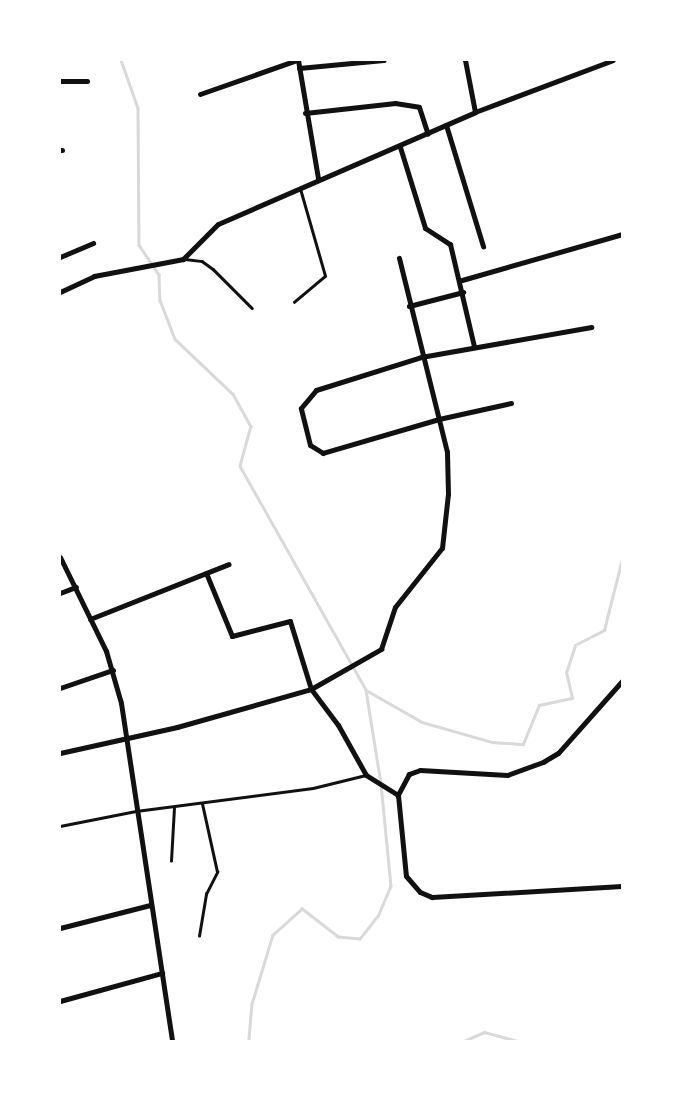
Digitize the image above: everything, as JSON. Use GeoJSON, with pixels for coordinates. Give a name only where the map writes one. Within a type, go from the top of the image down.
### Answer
{"type":"FeatureCollection","features":[{"type":"Feature","properties":{"kind":"street"},"geometry":{"type":"LineString","coordinates":[[200,94],[298,60],[305,114],[318,178]]}},
{"type":"Feature","properties":{"kind":"street"},"geometry":{"type":"LineString","coordinates":[[299,68],[384,60]]}},
{"type":"Feature","properties":{"kind":"street"},"geometry":{"type":"LineString","coordinates":[[466,60],[475,112]]}},
{"type":"Feature","properties":{"kind":"street"},"geometry":{"type":"LineString","coordinates":[[60,292],[94,276],[141,264],[183,259],[218,224],[318,178],[400,147],[475,112],[613,60]]}},
{"type":"Feature","properties":{"kind":"street"},"geometry":{"type":"LineString","coordinates":[[60,81],[87,81]]}},
{"type":"Feature","properties":{"kind":"street"},"geometry":{"type":"LineString","coordinates":[[305,114],[395,103],[419,107],[428,134]]}},
{"type":"Feature","properties":{"kind":"street"},"geometry":{"type":"LineString","coordinates":[[446,125],[483,246]]}},
{"type":"Feature","properties":{"kind":"street"},"geometry":{"type":"LineString","coordinates":[[400,147],[426,228],[450,244],[462,280],[474,346]]}},
{"type":"Feature","properties":{"kind":"street"},"geometry":{"type":"LineString","coordinates":[[462,280],[622,234]]}},
{"type":"Feature","properties":{"kind":"street"},"geometry":{"type":"LineString","coordinates":[[60,257],[92,243]]}},
{"type":"Feature","properties":{"kind":"street"},"geometry":{"type":"LineString","coordinates":[[60,752],[124,736],[177,727],[311,689],[372,658],[381,649],[395,607],[442,548],[448,494],[447,452],[421,357],[399,258]]}},
{"type":"Feature","properties":{"kind":"street"},"geometry":{"type":"LineString","coordinates":[[410,306],[463,292]]}},
{"type":"Feature","properties":{"kind":"street"},"geometry":{"type":"LineString","coordinates":[[511,403],[439,419],[323,453],[310,445],[303,426],[301,408],[316,390],[421,357],[474,346],[591,327]]}},
{"type":"Feature","properties":{"kind":"street"},"geometry":{"type":"LineString","coordinates":[[60,557],[76,587],[113,670],[172,1041]]}},
{"type":"Feature","properties":{"kind":"street"},"geometry":{"type":"LineString","coordinates":[[90,619],[229,564]]}},
{"type":"Feature","properties":{"kind":"street"},"geometry":{"type":"LineString","coordinates":[[206,573],[232,636],[290,621],[311,689],[338,725],[368,777],[398,795]]}},
{"type":"Feature","properties":{"kind":"street"},"geometry":{"type":"LineString","coordinates":[[60,593],[76,587]]}},
{"type":"Feature","properties":{"kind":"street"},"geometry":{"type":"LineString","coordinates":[[60,688],[113,670]]}},
{"type":"Feature","properties":{"kind":"street"},"geometry":{"type":"LineString","coordinates":[[622,681],[558,753],[544,762],[507,775],[420,770],[409,774],[398,795],[406,876],[420,892],[432,897],[622,886]]}},
{"type":"Feature","properties":{"kind":"street"},"geometry":{"type":"LineString","coordinates":[[60,928],[150,905]]}},
{"type":"Feature","properties":{"kind":"street"},"geometry":{"type":"LineString","coordinates":[[60,1001],[162,973]]}},
{"type":"Feature","properties":{"kind":"lane"},"geometry":{"type":"LineString","coordinates":[[294,302],[325,276],[299,187]]}},
{"type":"Feature","properties":{"kind":"lane"},"geometry":{"type":"LineString","coordinates":[[183,259],[202,261],[213,269],[252,308]]}},
{"type":"Feature","properties":{"kind":"lane"},"geometry":{"type":"LineString","coordinates":[[60,826],[136,811],[174,808],[313,788],[368,777]]}},
{"type":"Feature","properties":{"kind":"lane"},"geometry":{"type":"LineString","coordinates":[[199,936],[206,894],[217,872],[202,804]]}},
{"type":"Feature","properties":{"kind":"lane"},"geometry":{"type":"LineString","coordinates":[[171,861],[174,808]]}},
{"type":"Feature","properties":{"kind":"waterway"},"geometry":{"type":"LineString","coordinates":[[121,60],[138,108],[139,245],[159,275],[160,300],[175,339],[233,394],[251,426],[240,466],[366,690],[381,784],[391,886],[378,916],[360,939],[338,937],[302,909],[273,935],[252,1004],[249,1041]]}},
{"type":"Feature","properties":{"kind":"waterway"},"geometry":{"type":"LineString","coordinates":[[366,690],[422,722],[492,742],[523,744],[539,705],[572,698],[566,673],[575,645],[604,630],[622,559]]}},
{"type":"Feature","properties":{"kind":"waterway"},"geometry":{"type":"LineString","coordinates":[[464,1041],[484,1032],[517,1041]]}}]}
